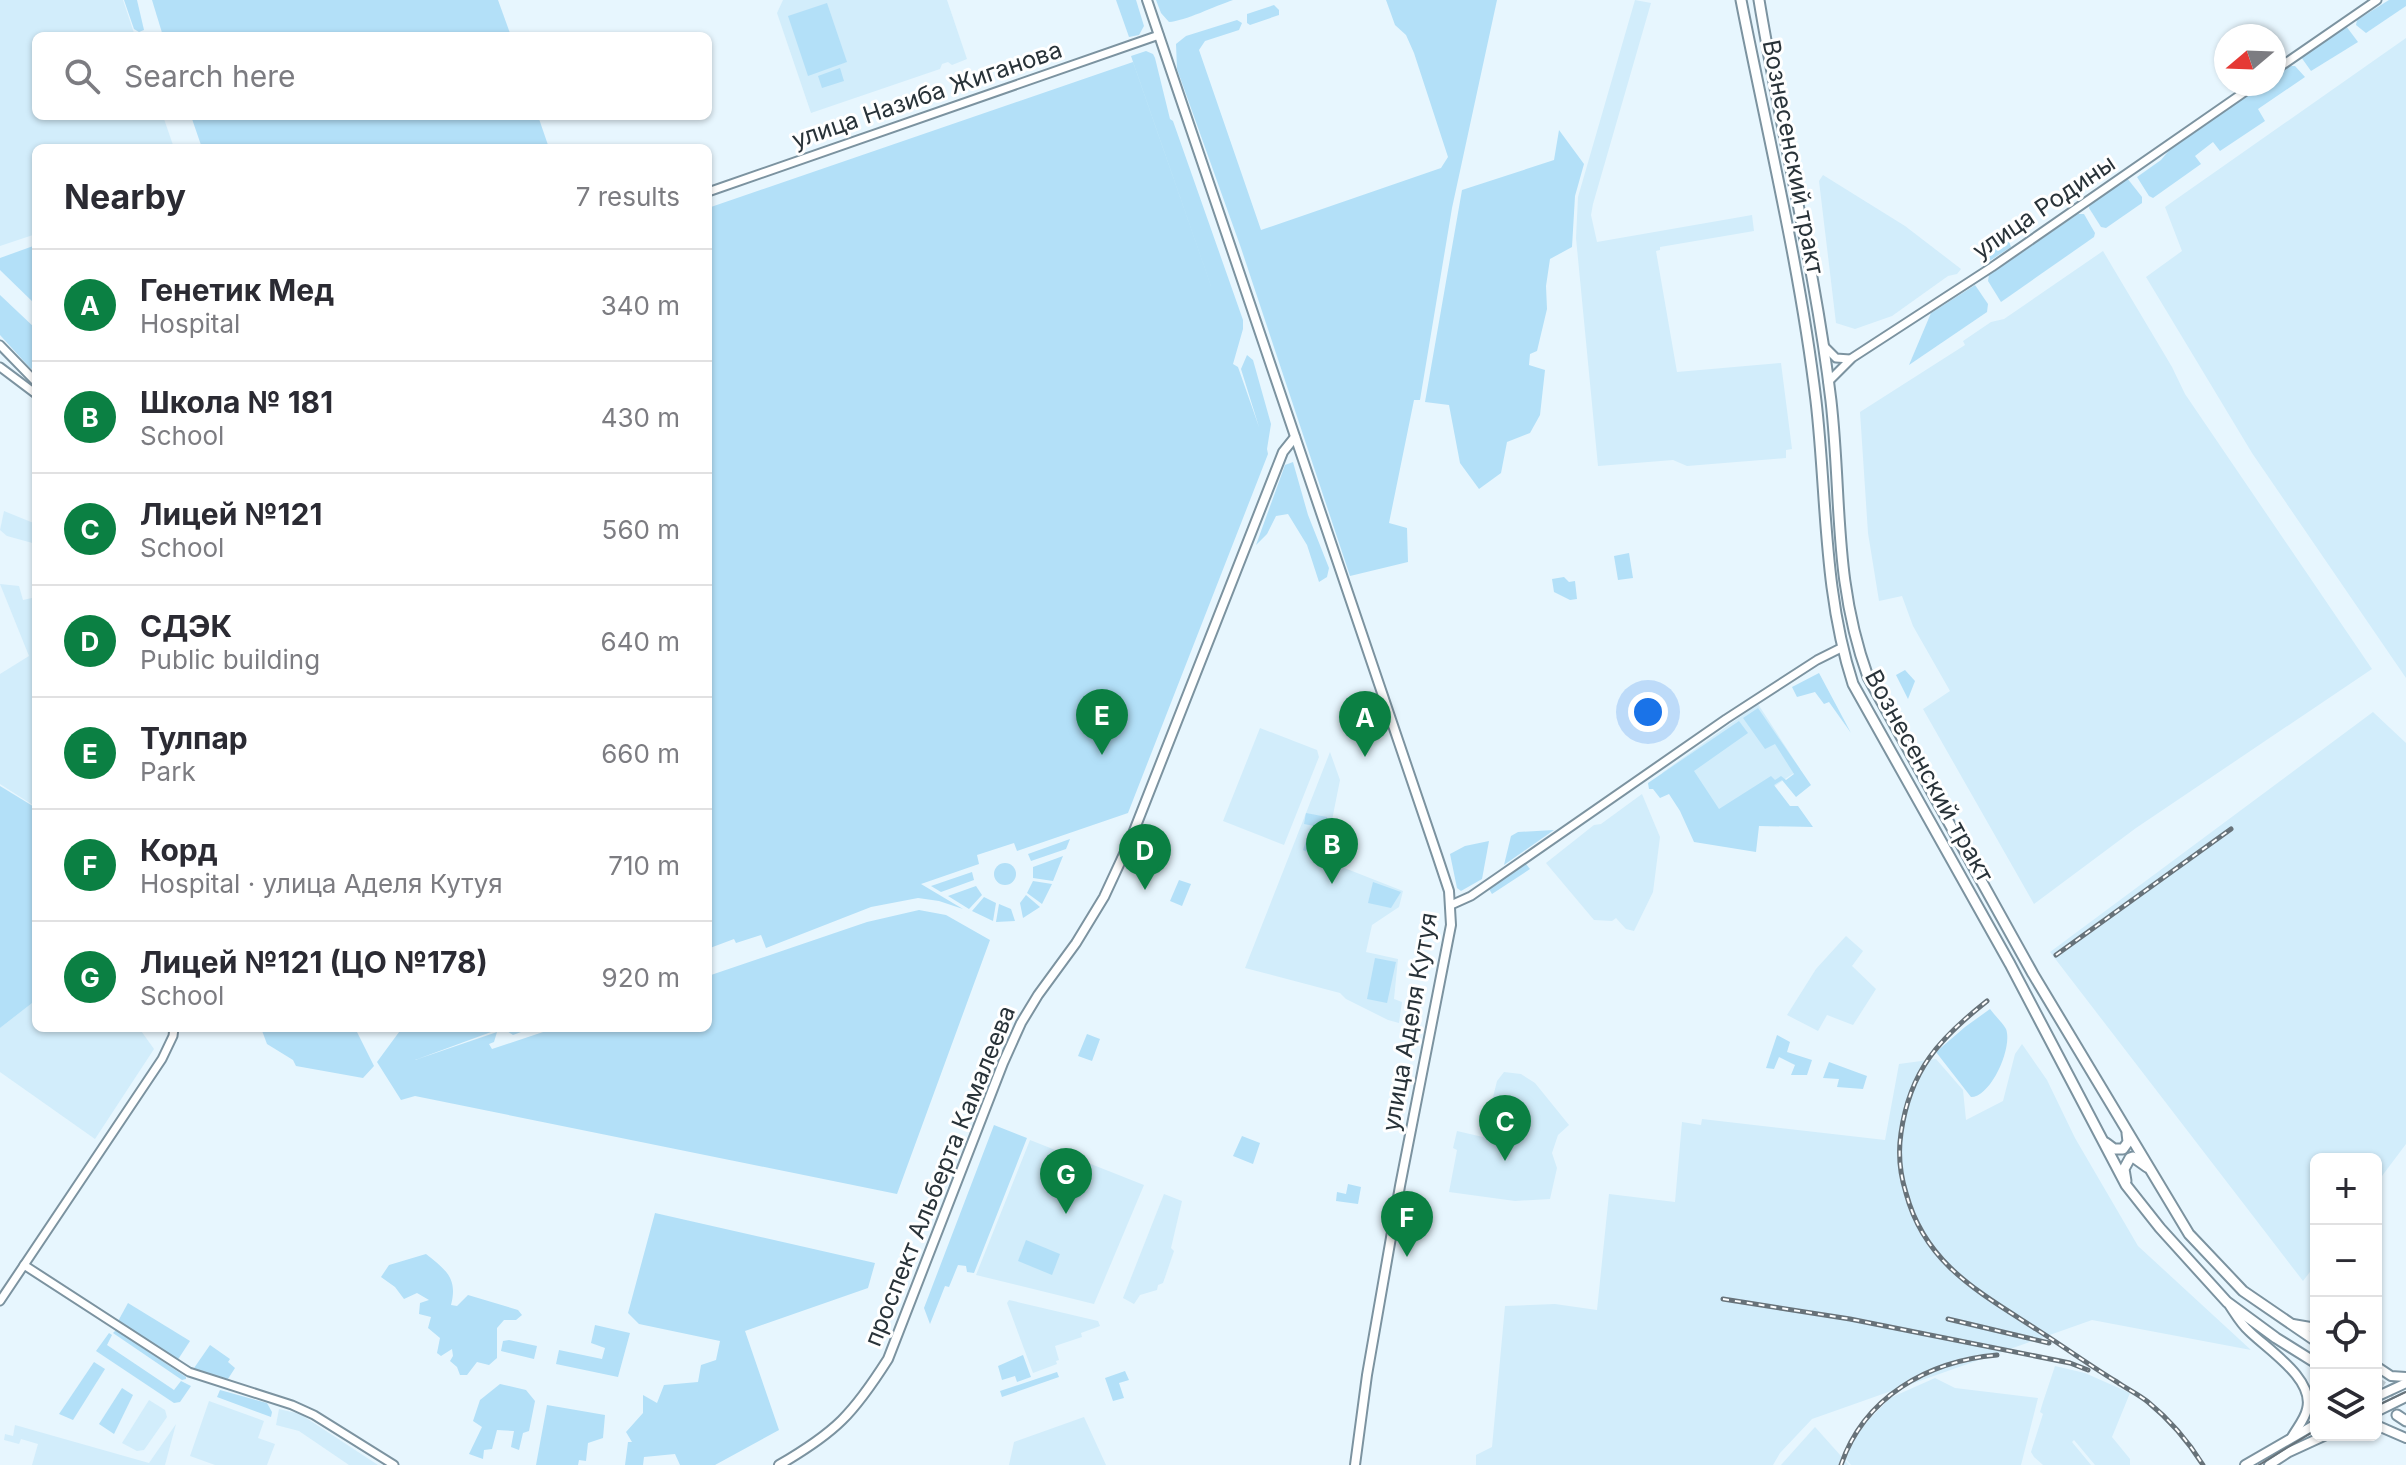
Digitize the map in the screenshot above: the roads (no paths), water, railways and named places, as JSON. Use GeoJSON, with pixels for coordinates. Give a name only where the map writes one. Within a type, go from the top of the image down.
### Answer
{"type":"FeatureCollection","features":[{"type":"Feature","properties":{"kind":"main road"},"geometry":{"type":"LineString","coordinates":[[1147,0],[1432,840],[1451,905]]}},
{"type":"Feature","properties":{"kind":"main road","name":"Вознесенский тракт"},"geometry":{"type":"LineString","coordinates":[[1741,0],[1805,319],[1816,403],[1829,575],[1841,648],[1853,684],[2010,964],[2126,1185],[2227,1302],[2310,1359]]}},
{"type":"Feature","properties":{"kind":"main road","name":"Вознесенский тракт"},"geometry":{"type":"LineString","coordinates":[[1759,0],[1823,345],[1844,587],[1855,642],[1868,677],[2033,974],[2120,1115],[2169,1202],[2198,1244],[2243,1291],[2310,1337]]}},
{"type":"Feature","properties":{"kind":"main road","name":"проспект Альберта Камалеева"},"geometry":{"type":"LineString","coordinates":[[779,1465],[819,1442],[836,1427],[860,1402],[888,1359],[1003,1063],[1027,1014],[1104,897],[1283,452],[1295,437]]}},
{"type":"Feature","properties":{"kind":"main road","name":"улица Аделя Кутуя"},"geometry":{"type":"LineString","coordinates":[[1355,1465],[1367,1375],[1451,925],[1451,905]]}},
{"type":"Feature","properties":{"kind":"main road"},"geometry":{"type":"LineString","coordinates":[[2101,1139],[2114,1149],[2126,1147],[2128,1135],[2120,1115]]}},
{"type":"Feature","properties":{"kind":"main road"},"geometry":{"type":"LineString","coordinates":[[2126,1185],[2124,1169],[2130,1158],[2142,1162],[2153,1171]]}},
{"type":"Feature","properties":{"kind":"main road"},"geometry":{"type":"LineString","coordinates":[[2227,1302],[2240,1322],[2278,1356],[2306,1391],[2308,1408],[2292,1437]]}},
{"type":"Feature","properties":{"kind":"main road"},"geometry":{"type":"LineString","coordinates":[[2291,1324],[2310,1327]]}},
{"type":"Feature","properties":{"kind":"main road"},"geometry":{"type":"LineString","coordinates":[[2380,1369],[2406,1380]]}},
{"type":"Feature","properties":{"kind":"main road"},"geometry":{"type":"LineString","coordinates":[[2382,1394],[2406,1380]]}},
{"type":"Feature","properties":{"kind":"main road"},"geometry":{"type":"LineString","coordinates":[[2382,1409],[2406,1397]]}},
{"type":"Feature","properties":{"kind":"main road"},"geometry":{"type":"LineString","coordinates":[[2245,1465],[2310,1427]]}},
{"type":"Feature","properties":{"kind":"main road"},"geometry":{"type":"LineString","coordinates":[[2382,1428],[2406,1438]]}},
{"type":"Feature","properties":{"kind":"main road"},"geometry":{"type":"LineString","coordinates":[[2269,1465],[2313,1441]]}},
{"type":"Feature","properties":{"kind":"street"},"geometry":{"type":"LineString","coordinates":[[2286,63],[2377,0]]}},
{"type":"Feature","properties":{"kind":"street","name":"улица Назиба Жиганова"},"geometry":{"type":"LineString","coordinates":[[712,191],[1159,35]]}},
{"type":"Feature","properties":{"kind":"street","name":"улица Родины"},"geometry":{"type":"LineString","coordinates":[[1828,382],[1852,358],[1985,271],[2239,96]]}},
{"type":"Feature","properties":{"kind":"street"},"geometry":{"type":"LineString","coordinates":[[0,345],[32,378]]}},
{"type":"Feature","properties":{"kind":"street"},"geometry":{"type":"LineString","coordinates":[[1823,345],[1836,358],[1852,358]]}},
{"type":"Feature","properties":{"kind":"street"},"geometry":{"type":"LineString","coordinates":[[0,367],[32,392]]}},
{"type":"Feature","properties":{"kind":"street"},"geometry":{"type":"LineString","coordinates":[[22,386],[32,381]]}},
{"type":"Feature","properties":{"kind":"street","name":"улица Аделя Кутуя"},"geometry":{"type":"LineString","coordinates":[[1451,905],[1471,896],[1726,719],[1841,648]]}},
{"type":"Feature","properties":{"kind":"street"},"geometry":{"type":"LineString","coordinates":[[0,1301],[162,1059],[173,1032]]}},
{"type":"Feature","properties":{"kind":"street"},"geometry":{"type":"LineString","coordinates":[[24,1265],[189,1372],[292,1405],[314,1415],[394,1465]]}},
{"type":"Feature","properties":{"kind":"tunnel"},"geometry":{"type":"LineString","coordinates":[[2382,1385],[2406,1401]]}},
{"type":"Feature","properties":{"kind":"tram line"},"geometry":{"type":"LineString","coordinates":[[2382,1403],[2406,1392]]}},
{"type":"Feature","properties":{"kind":"tram line"},"geometry":{"type":"LineString","coordinates":[[2259,1465],[2310,1434]]}},
{"type":"Feature","properties":{"kind":"railway"},"geometry":{"type":"LineString","coordinates":[[2056,955],[2231,829]]}},
{"type":"Feature","properties":{"kind":"railway"},"geometry":{"type":"LineString","coordinates":[[1987,1001],[1941,1043],[1911,1091],[1901,1133],[1900,1156],[1904,1186],[1915,1218],[1926,1239],[1957,1274],[1994,1302],[2148,1402],[2178,1431],[2203,1465]]}},
{"type":"Feature","properties":{"kind":"railway"},"geometry":{"type":"LineString","coordinates":[[1723,1299],[1850,1319],[2070,1363],[2088,1370]]}},
{"type":"Feature","properties":{"kind":"railway"},"geometry":{"type":"LineString","coordinates":[[1948,1319],[2049,1343]]}},
{"type":"Feature","properties":{"kind":"railway"},"geometry":{"type":"LineString","coordinates":[[1841,1465],[1851,1441],[1865,1420],[1902,1387],[1947,1365],[1997,1355]]}},
{"type":"Feature","properties":{"kind":"place","name":"Тулпар"},"geometry":{"type":"Point","coordinates":[1102,755]}},
{"type":"Feature","properties":{"kind":"place","name":"Генетик Мед"},"geometry":{"type":"Point","coordinates":[1365,757]}},
{"type":"Feature","properties":{"kind":"place","name":"Школа № 181"},"geometry":{"type":"Point","coordinates":[1332,884]}},
{"type":"Feature","properties":{"kind":"place","name":"СДЭК"},"geometry":{"type":"Point","coordinates":[1145,890]}},
{"type":"Feature","properties":{"kind":"place","name":"Лицей №121"},"geometry":{"type":"Point","coordinates":[1505,1161]}},
{"type":"Feature","properties":{"kind":"place","name":"Лицей №121 (ЦО №178)"},"geometry":{"type":"Point","coordinates":[1066,1214]}},
{"type":"Feature","properties":{"kind":"place","name":"Корд"},"geometry":{"type":"Point","coordinates":[1407,1257]}}]}
